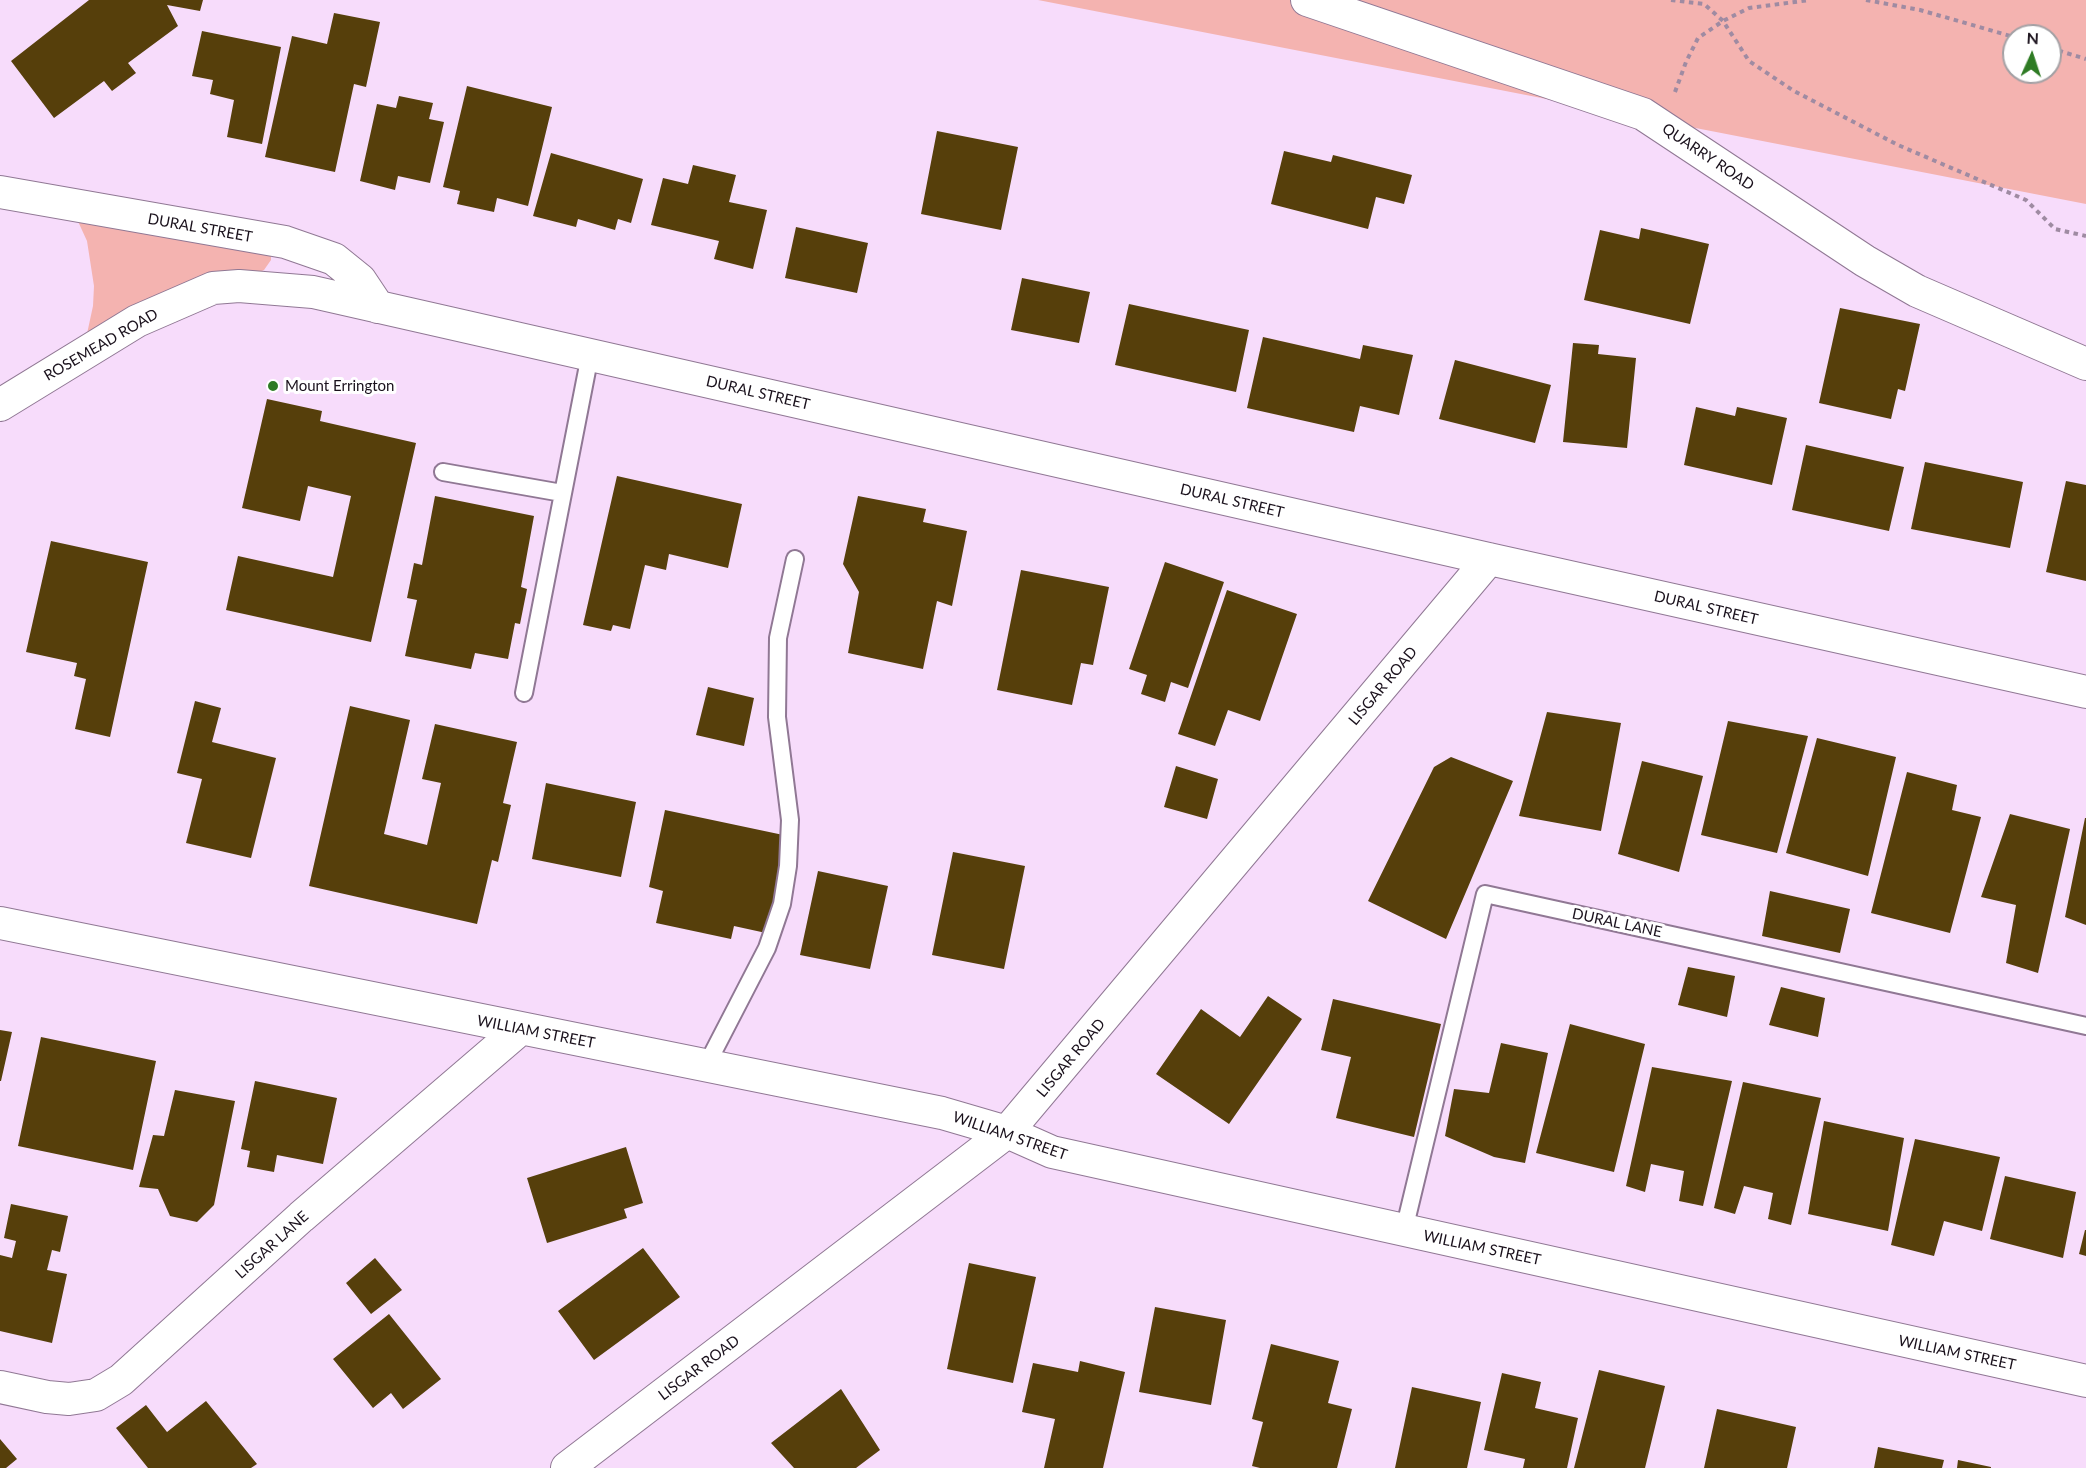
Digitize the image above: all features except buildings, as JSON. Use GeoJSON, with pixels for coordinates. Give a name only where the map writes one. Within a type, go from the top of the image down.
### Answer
{"type":"FeatureCollection","features":[{"type":"Feature","properties":{"kind":"street","name":"QUARRY ROAD"},"geometry":{"type":"LineString","coordinates":[[1307,0],[1643,114],[1865,261],[1909,286],[2086,364]]}},
{"type":"Feature","properties":{"kind":"street","name":"DURAL STREET"},"geometry":{"type":"LineString","coordinates":[[0,192],[285,242],[334,259],[360,280],[378,307]]}},
{"type":"Feature","properties":{"kind":"street","name":"ROSEMEAD ROAD"},"geometry":{"type":"LineString","coordinates":[[0,405],[136,321],[213,288],[239,286],[313,292]]}},
{"type":"Feature","properties":{"kind":"street","name":"DURAL STREET"},"geometry":{"type":"LineString","coordinates":[[313,292],[2086,692]]}},
{"type":"Feature","properties":{"kind":"street","name":"LISGAR ROAD"},"geometry":{"type":"LineString","coordinates":[[567,1468],[1007,1132],[1489,559]]}},
{"type":"Feature","properties":{"kind":"street","name":"WILLIAM STREET"},"geometry":{"type":"LineString","coordinates":[[0,923],[942,1113],[1007,1132],[1052,1152],[2086,1381]]}},
{"type":"Feature","properties":{"kind":"street","name":"LISGAR LANE"},"geometry":{"type":"LineString","coordinates":[[0,1387],[69,1399],[96,1395],[121,1380],[302,1217],[520,1029]]}},
{"type":"Feature","properties":{"kind":"lane"},"geometry":{"type":"LineString","coordinates":[[524,693],[590,355]]}},
{"type":"Feature","properties":{"kind":"lane"},"geometry":{"type":"LineString","coordinates":[[443,472],[562,493]]}},
{"type":"Feature","properties":{"kind":"lane"},"geometry":{"type":"LineString","coordinates":[[706,1066],[767,948],[782,904],[788,866],[790,820],[777,717],[778,638],[795,559]]}},
{"type":"Feature","properties":{"kind":"lane","name":"DURAL LANE"},"geometry":{"type":"LineString","coordinates":[[1404,1230],[1485,894],[2086,1026]]}},
{"type":"Feature","properties":{"kind":"path"},"geometry":{"type":"LineString","coordinates":[[1671,0],[1704,4],[1723,21],[1749,61],[1794,91],[1898,145],[2026,200],[2055,229],[2086,236]]}},
{"type":"Feature","properties":{"kind":"path"},"geometry":{"type":"LineString","coordinates":[[1686,62],[1698,38],[1723,21],[1749,9],[1810,0]]}},
{"type":"Feature","properties":{"kind":"path"},"geometry":{"type":"LineString","coordinates":[[1866,0],[1920,10],[2002,34]]}},
{"type":"Feature","properties":{"kind":"path"},"geometry":{"type":"LineString","coordinates":[[2062,52],[2086,59]]}},
{"type":"Feature","properties":{"kind":"shaded area"},"geometry":{"type":"Polygon","coordinates":[[[1038,0],[2086,0],[2086,204],[1038,0]]]}},
{"type":"Feature","properties":{"kind":"shaded area"},"geometry":{"type":"Polygon","coordinates":[[[76,217],[271,249],[271,260],[264,270],[243,280],[85,343],[93,306],[94,286],[87,241],[76,217]]]}},
{"type":"Feature","properties":{"kind":"place","name":"Mount Errington"},"geometry":{"type":"Point","coordinates":[273,386]}}]}
